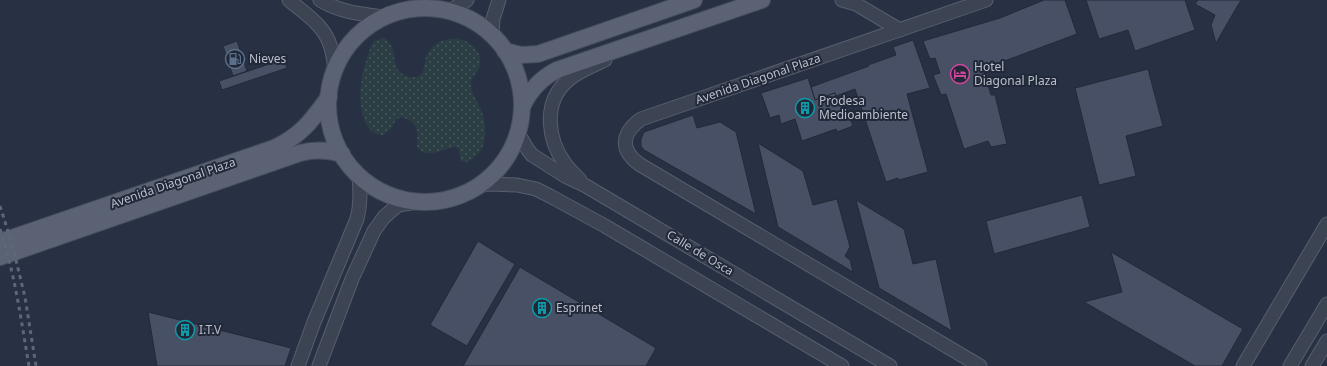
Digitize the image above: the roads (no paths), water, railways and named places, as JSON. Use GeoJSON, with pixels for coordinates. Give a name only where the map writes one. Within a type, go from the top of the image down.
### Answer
{"type":"FeatureCollection","features":[{"type":"Feature","properties":{"kind":"main road"},"geometry":{"type":"LineString","coordinates":[[505,51],[521,55],[538,54],[694,0]]}},
{"type":"Feature","properties":{"kind":"main road"},"geometry":{"type":"LineString","coordinates":[[522,108],[520,88],[515,69],[505,51],[492,34],[474,21],[439,8],[418,8],[397,12],[383,17],[365,28],[356,36],[340,57],[335,70],[329,97],[332,127],[336,141],[342,154],[359,175],[376,188],[396,197],[417,202],[445,200],[459,196],[479,186],[492,176],[503,163],[512,149],[518,133],[522,108],[527,96],[549,74],[762,0]]}},
{"type":"Feature","properties":{"kind":"main road","name":"Avenida Diagonal Plaza"},"geometry":{"type":"LineString","coordinates":[[0,242],[274,148],[297,136],[329,97]]}},
{"type":"Feature","properties":{"kind":"main road","name":"Avenida Diagonal Plaza"},"geometry":{"type":"LineString","coordinates":[[0,257],[300,153],[313,150],[322,150],[342,154]]}},
{"type":"Feature","properties":{"kind":"street"},"geometry":{"type":"LineString","coordinates":[[290,0],[312,19],[326,36],[332,49],[335,70]]}},
{"type":"Feature","properties":{"kind":"street"},"geometry":{"type":"LineString","coordinates":[[320,0],[348,12],[383,17]]}},
{"type":"Feature","properties":{"kind":"street"},"geometry":{"type":"LineString","coordinates":[[450,11],[467,0]]}},
{"type":"Feature","properties":{"kind":"street"},"geometry":{"type":"LineString","coordinates":[[492,34],[493,19],[499,0]]}},
{"type":"Feature","properties":{"kind":"street"},"geometry":{"type":"LineString","coordinates":[[842,0],[856,4],[900,30]]}},
{"type":"Feature","properties":{"kind":"street","name":"Avenida Diagonal Plaza"},"geometry":{"type":"LineString","coordinates":[[980,366],[639,164],[628,154],[625,140],[627,133],[632,126],[640,120],[986,0]]}},
{"type":"Feature","properties":{"kind":"street"},"geometry":{"type":"LineString","coordinates":[[586,186],[564,163],[553,141],[550,126],[551,109],[563,86],[574,76],[638,43]]}},
{"type":"Feature","properties":{"kind":"street","name":"Calle de Osca"},"geometry":{"type":"LineString","coordinates":[[518,133],[528,150],[537,159],[565,176],[586,186],[890,366]]}},
{"type":"Feature","properties":{"kind":"street"},"geometry":{"type":"LineString","coordinates":[[298,366],[314,322],[357,219],[360,209],[359,175]]}},
{"type":"Feature","properties":{"kind":"street","name":"Calle de Osca"},"geometry":{"type":"LineString","coordinates":[[479,186],[489,184],[517,185],[536,189],[612,230],[842,366]]}},
{"type":"Feature","properties":{"kind":"street"},"geometry":{"type":"LineString","coordinates":[[319,366],[352,279],[374,230],[384,217],[398,205],[417,202]]}},
{"type":"Feature","properties":{"kind":"street"},"geometry":{"type":"LineString","coordinates":[[1243,366],[1327,224]]}},
{"type":"Feature","properties":{"kind":"street"},"geometry":{"type":"LineString","coordinates":[[1290,366],[1327,304]]}},
{"type":"Feature","properties":{"kind":"street"},"geometry":{"type":"LineString","coordinates":[[1314,364],[1327,341]]}},
{"type":"Feature","properties":{"kind":"railway"},"geometry":{"type":"LineString","coordinates":[[0,206],[12,244],[25,297],[36,366]]}},
{"type":"Feature","properties":{"kind":"railway"},"geometry":{"type":"LineString","coordinates":[[0,229],[14,280],[29,366]]}},
{"type":"Feature","properties":{"kind":"place","name":"Nieves"},"geometry":{"type":"Point","coordinates":[235,59]}},
{"type":"Feature","properties":{"kind":"place","name":"Hotel Diagonal Plaza"},"geometry":{"type":"Point","coordinates":[960,74]}},
{"type":"Feature","properties":{"kind":"place","name":"Prodesa Medioambiente"},"geometry":{"type":"Point","coordinates":[805,108]}},
{"type":"Feature","properties":{"kind":"place","name":"Esprinet"},"geometry":{"type":"Point","coordinates":[542,308]}},
{"type":"Feature","properties":{"kind":"place","name":"I.T.V"},"geometry":{"type":"Point","coordinates":[185,330]}}]}
